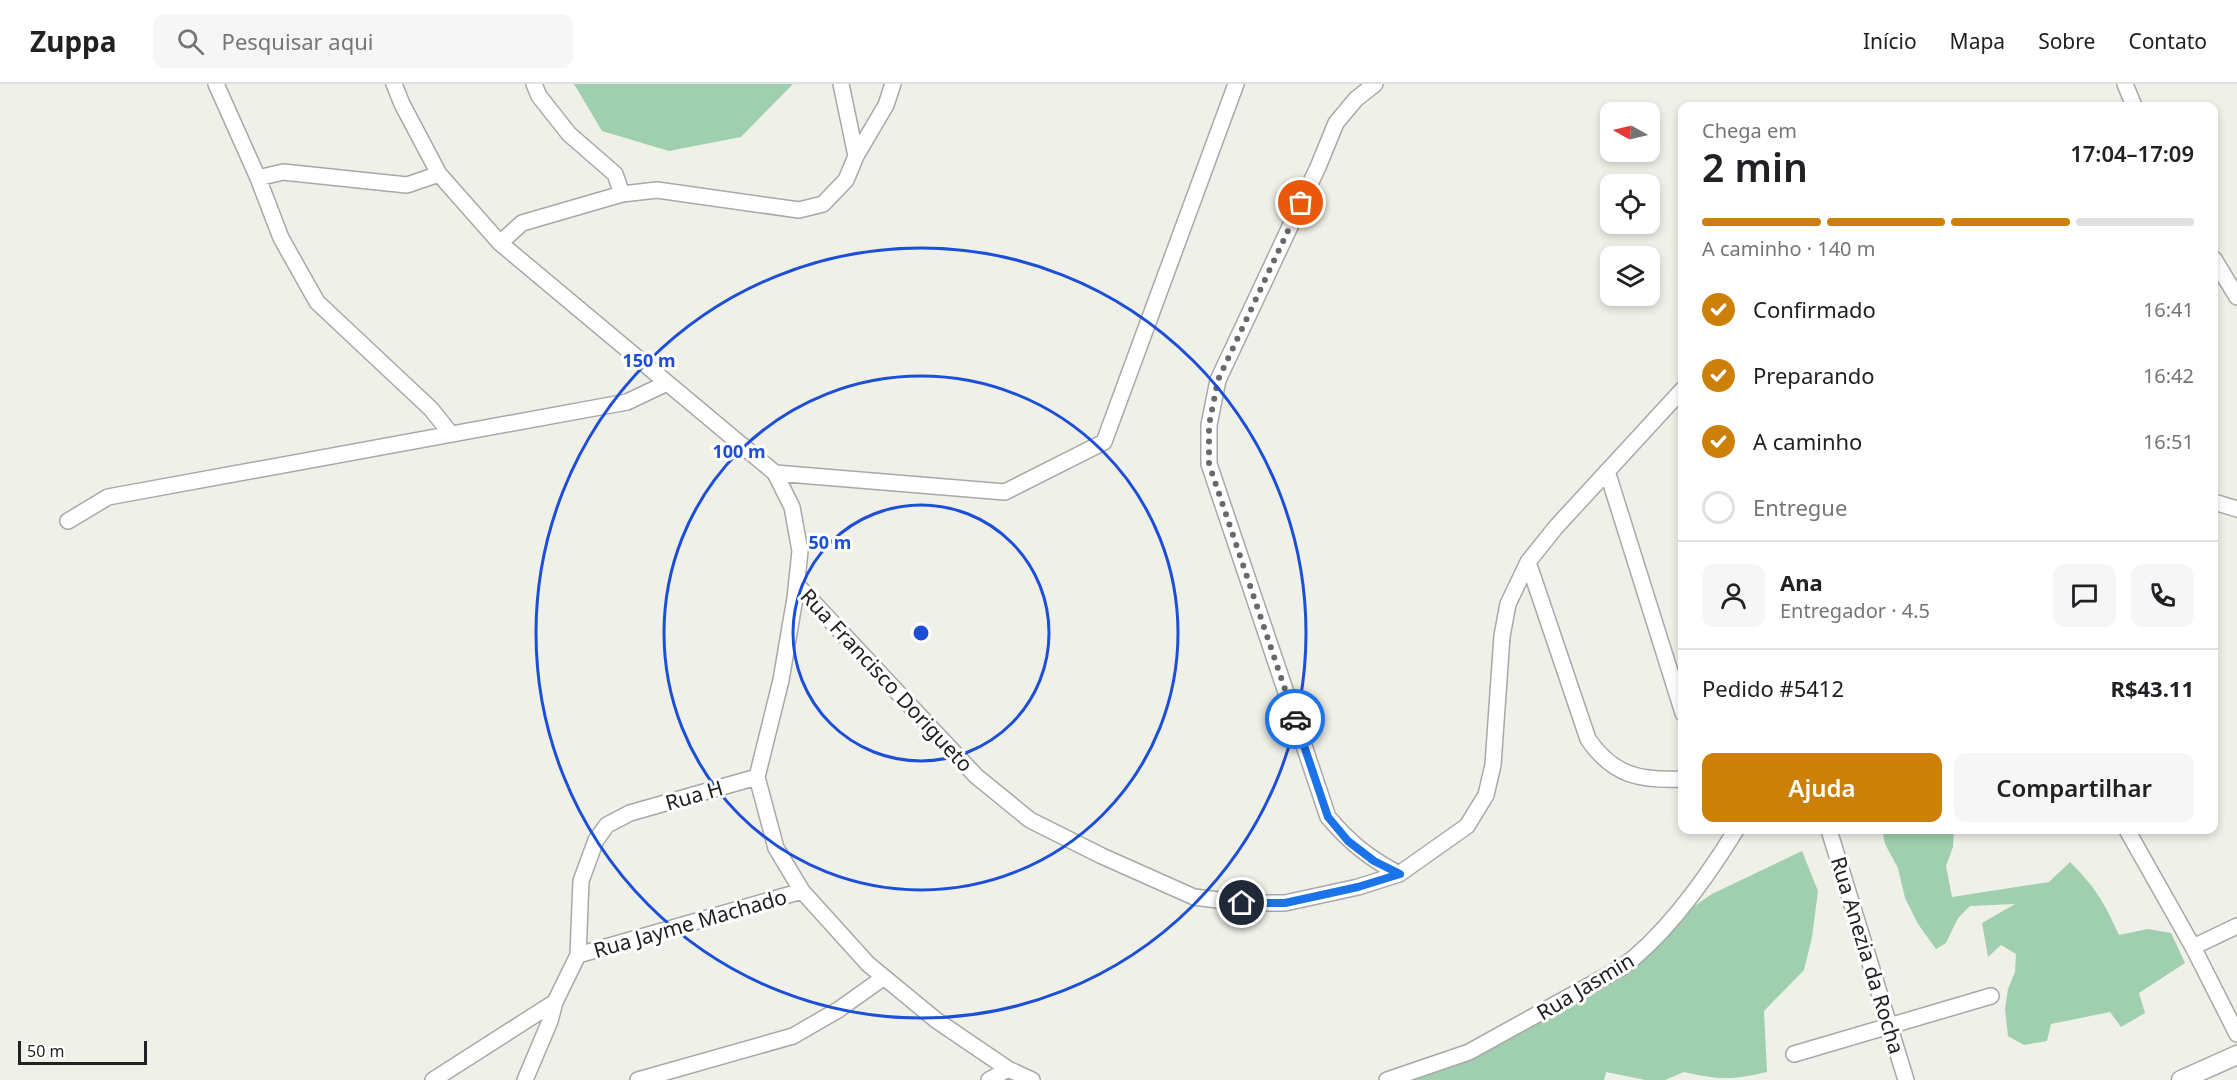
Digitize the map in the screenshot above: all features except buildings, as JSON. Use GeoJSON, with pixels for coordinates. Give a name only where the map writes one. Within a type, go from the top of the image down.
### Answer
{"type":"FeatureCollection","features":[{"type":"Feature","properties":{"kind":"street"},"geometry":{"type":"LineString","coordinates":[[216,84],[258,178],[280,238],[317,302],[431,409],[451,434]]}},
{"type":"Feature","properties":{"kind":"street","name":"Rua Francisco Dorigueto"},"geometry":{"type":"LineString","coordinates":[[394,84],[439,174],[500,243],[775,473],[792,507],[801,551],[797,585],[976,776],[1030,820],[1102,856],[1194,897],[1242,903],[1285,903],[1358,887],[1400,874],[1467,826],[1486,795],[1493,765],[1502,636],[1508,604],[1528,562],[1556,527],[1678,395]]}},
{"type":"Feature","properties":{"kind":"street"},"geometry":{"type":"LineString","coordinates":[[534,84],[539,96],[569,134],[615,174],[622,194]]}},
{"type":"Feature","properties":{"kind":"street"},"geometry":{"type":"LineString","coordinates":[[841,84],[856,156]]}},
{"type":"Feature","properties":{"kind":"street"},"geometry":{"type":"LineString","coordinates":[[500,243],[522,223],[622,194],[657,190],[799,210],[823,204],[846,180],[856,156],[886,105],[893,84]]}},
{"type":"Feature","properties":{"kind":"street"},"geometry":{"type":"LineString","coordinates":[[775,473],[1005,492],[1104,442],[1236,84]]}},
{"type":"Feature","properties":{"kind":"street"},"geometry":{"type":"LineString","coordinates":[[1375,84],[1356,99],[1336,123],[1318,167],[1218,380],[1209,425],[1209,464],[1328,817],[1348,841],[1374,861],[1400,874]]}},
{"type":"Feature","properties":{"kind":"street"},"geometry":{"type":"LineString","coordinates":[[2125,84],[2132,102]]}},
{"type":"Feature","properties":{"kind":"street"},"geometry":{"type":"LineString","coordinates":[[258,178],[283,172],[407,185],[439,174]]}},
{"type":"Feature","properties":{"kind":"street"},"geometry":{"type":"LineString","coordinates":[[2218,266],[2237,297]]}},
{"type":"Feature","properties":{"kind":"street"},"geometry":{"type":"LineString","coordinates":[[68,521],[108,497],[627,402],[667,383]]}},
{"type":"Feature","properties":{"kind":"street"},"geometry":{"type":"LineString","coordinates":[[1607,471],[1678,697]]}},
{"type":"Feature","properties":{"kind":"street"},"geometry":{"type":"LineString","coordinates":[[2218,503],[2237,509]]}},
{"type":"Feature","properties":{"kind":"street"},"geometry":{"type":"LineString","coordinates":[[1528,562],[1588,739],[1597,753],[1615,769],[1639,777],[1678,779]]}},
{"type":"Feature","properties":{"kind":"street"},"geometry":{"type":"LineString","coordinates":[[797,585],[781,680],[757,777],[776,848],[802,891],[868,964],[936,1020],[1008,1069],[1032,1080]]}},
{"type":"Feature","properties":{"kind":"street","name":"Rua H"},"geometry":{"type":"LineString","coordinates":[[579,955],[581,881],[596,840],[607,825],[630,813],[757,777]]}},
{"type":"Feature","properties":{"kind":"street","name":"Rua Jasmin"},"geometry":{"type":"LineString","coordinates":[[1387,1080],[1469,1052],[1621,968],[1641,954],[1668,924],[1722,853],[1734,834]]}},
{"type":"Feature","properties":{"kind":"street","name":"Rua Anezia da Rocha"},"geometry":{"type":"LineString","coordinates":[[1830,834],[1906,1080]]}},
{"type":"Feature","properties":{"kind":"street"},"geometry":{"type":"LineString","coordinates":[[2129,834],[2193,947],[2237,1034]]}},
{"type":"Feature","properties":{"kind":"street","name":"Rua Jayme Machado"},"geometry":{"type":"LineString","coordinates":[[579,955],[802,891]]}},
{"type":"Feature","properties":{"kind":"street"},"geometry":{"type":"LineString","coordinates":[[2193,947],[2237,926]]}},
{"type":"Feature","properties":{"kind":"street"},"geometry":{"type":"LineString","coordinates":[[525,1080],[550,1021],[555,1002],[579,955]]}},
{"type":"Feature","properties":{"kind":"street"},"geometry":{"type":"LineString","coordinates":[[638,1080],[793,1036],[838,1010],[884,978]]}},
{"type":"Feature","properties":{"kind":"street"},"geometry":{"type":"LineString","coordinates":[[1794,1054],[1991,996]]}},
{"type":"Feature","properties":{"kind":"street"},"geometry":{"type":"LineString","coordinates":[[433,1080],[555,1002]]}},
{"type":"Feature","properties":{"kind":"street"},"geometry":{"type":"LineString","coordinates":[[2181,1080],[2237,1055]]}},
{"type":"Feature","properties":{"kind":"street"},"geometry":{"type":"LineString","coordinates":[[989,1080],[1008,1069]]}},
{"type":"Feature","properties":{"kind":"green space"},"geometry":{"type":"Polygon","coordinates":[[[574,84],[793,84],[741,137],[669,151],[602,131],[574,84]]]}},
{"type":"Feature","properties":{"kind":"green space"},"geometry":{"type":"Polygon","coordinates":[[[1883,834],[1954,834],[1953,847],[1946,866],[1952,897],[2049,882],[2070,862],[2099,896],[2119,935],[2148,929],[2171,933],[2185,963],[2139,993],[2145,1013],[2121,1027],[2110,1012],[2051,1024],[2047,1041],[2024,1045],[2008,1036],[2005,1009],[2008,989],[2015,972],[2016,954],[2001,945],[1988,957],[1982,923],[2015,904],[1970,906],[1958,918],[1946,943],[1936,949],[1918,924],[1905,898],[1898,868],[1885,844],[1883,834]]]}},
{"type":"Feature","properties":{"kind":"green space"},"geometry":{"type":"Polygon","coordinates":[[[1802,851],[1818,891],[1812,937],[1804,970],[1764,1011],[1767,1072],[1726,1078],[1684,1072],[1665,1080],[1645,1080],[1606,1072],[1604,1080],[1396,1080],[1526,1021],[1712,894],[1802,851]]]}},
{"type":"Feature","properties":{"kind":"way so far"},"geometry":{"type":"LineString","coordinates":[[1295,719],[1209,464],[1209,425],[1218,380],[1301,203]]}},
{"type":"Feature","properties":{"kind":"route"},"geometry":{"type":"LineString","coordinates":[[1242,903],[1285,903],[1358,887],[1400,874],[1374,861],[1348,841],[1328,817],[1295,719]]}}]}
